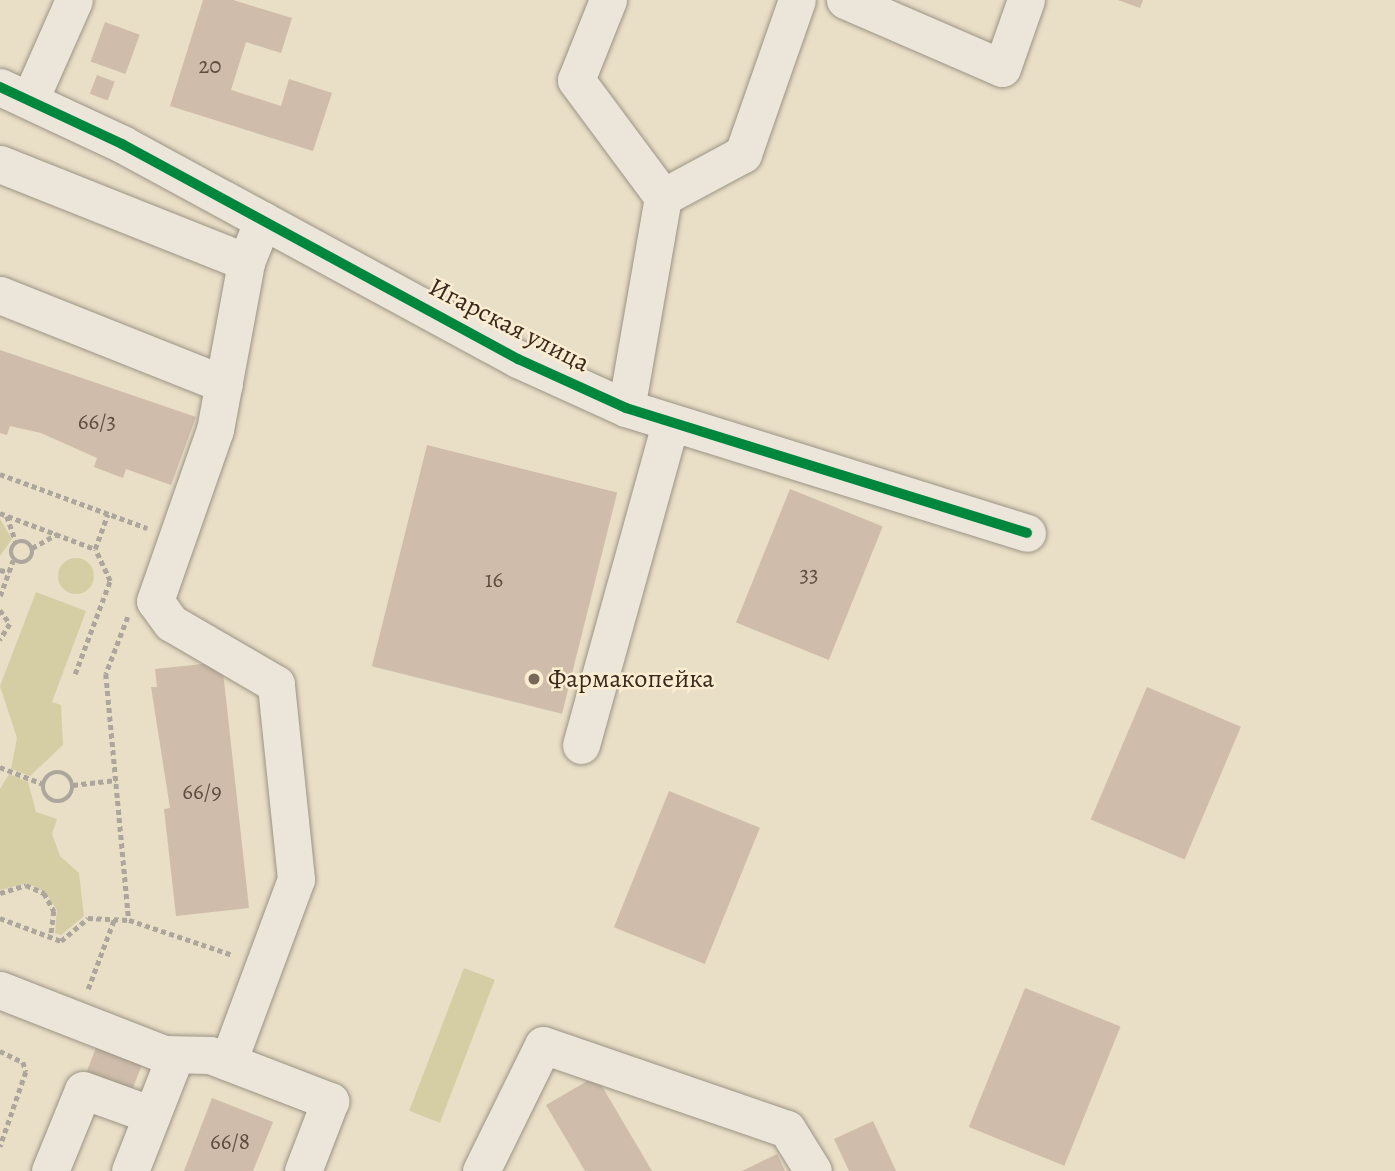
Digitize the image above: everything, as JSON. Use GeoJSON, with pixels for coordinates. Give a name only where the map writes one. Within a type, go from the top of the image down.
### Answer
{"type":"FeatureCollection","features":[{"type":"Feature","properties":{"kind":"street"},"geometry":{"type":"LineString","coordinates":[[15,92],[74,0]]}},
{"type":"Feature","properties":{"kind":"street"},"geometry":{"type":"LineString","coordinates":[[608,0],[576,80],[663,197],[626,408]]}},
{"type":"Feature","properties":{"kind":"street"},"geometry":{"type":"LineString","coordinates":[[663,197],[743,154],[796,0]]}},
{"type":"Feature","properties":{"kind":"street"},"geometry":{"type":"LineString","coordinates":[[845,0],[1002,68],[1026,0]]}},
{"type":"Feature","properties":{"kind":"street","name":"Игарская улица"},"geometry":{"type":"LineString","coordinates":[[15,92],[263,220],[518,359],[626,408],[670,425],[1027,533]]}},
{"type":"Feature","properties":{"kind":"street"},"geometry":{"type":"LineString","coordinates":[[0,164],[246,262]]}},
{"type":"Feature","properties":{"kind":"street"},"geometry":{"type":"LineString","coordinates":[[228,1062],[296,879],[276,684],[171,623],[155,601],[215,430],[246,262],[263,220]]}},
{"type":"Feature","properties":{"kind":"street"},"geometry":{"type":"LineString","coordinates":[[0,295],[224,384]]}},
{"type":"Feature","properties":{"kind":"street"},"geometry":{"type":"LineString","coordinates":[[581,745],[670,425]]}},
{"type":"Feature","properties":{"kind":"street"},"geometry":{"type":"LineString","coordinates":[[0,990],[175,1056],[203,1054],[330,1101],[303,1171]]}},
{"type":"Feature","properties":{"kind":"street"},"geometry":{"type":"LineString","coordinates":[[481,1171],[500,1138],[543,1045],[787,1129],[813,1171]]}},
{"type":"Feature","properties":{"kind":"street"},"geometry":{"type":"LineString","coordinates":[[130,1171],[175,1056]]}},
{"type":"Feature","properties":{"kind":"street"},"geometry":{"type":"LineString","coordinates":[[50,1171],[83,1090],[152,1115]]}},
{"type":"Feature","properties":{"kind":"street"},"geometry":{"type":"LineString","coordinates":[[500,1138],[515,1171]]}},
{"type":"Feature","properties":{"kind":"path"},"geometry":{"type":"LineString","coordinates":[[0,474],[152,530],[147,543]]}},
{"type":"Feature","properties":{"kind":"path"},"geometry":{"type":"LineString","coordinates":[[0,513],[95,549],[110,580],[75,674]]}},
{"type":"Feature","properties":{"kind":"path"},"geometry":{"type":"LineString","coordinates":[[95,549],[108,514]]}},
{"type":"Feature","properties":{"kind":"path"},"geometry":{"type":"LineString","coordinates":[[0,596],[16,542],[7,516]]}},
{"type":"Feature","properties":{"kind":"path"},"geometry":{"type":"LineString","coordinates":[[13,559],[28,562],[32,548],[57,534]]}},
{"type":"Feature","properties":{"kind":"path"},"geometry":{"type":"LineString","coordinates":[[16,542],[32,548]]}},
{"type":"Feature","properties":{"kind":"path"},"geometry":{"type":"LineString","coordinates":[[0,570],[9,572]]}},
{"type":"Feature","properties":{"kind":"path"},"geometry":{"type":"LineString","coordinates":[[0,610],[10,624],[0,640]]}},
{"type":"Feature","properties":{"kind":"path"},"geometry":{"type":"LineString","coordinates":[[129,920],[106,674],[130,611]]}},
{"type":"Feature","properties":{"kind":"path"},"geometry":{"type":"LineString","coordinates":[[0,767],[43,784]]}},
{"type":"Feature","properties":{"kind":"path"},"geometry":{"type":"LineString","coordinates":[[43,784],[55,772],[73,785],[116,780]]}},
{"type":"Feature","properties":{"kind":"path"},"geometry":{"type":"LineString","coordinates":[[43,784],[46,796],[60,802],[73,785]]}},
{"type":"Feature","properties":{"kind":"path"},"geometry":{"type":"LineString","coordinates":[[0,893],[26,885],[44,893],[54,911],[51,937]]}},
{"type":"Feature","properties":{"kind":"path"},"geometry":{"type":"LineString","coordinates":[[0,918],[61,941],[76,922],[88,918],[129,920],[264,965]]}},
{"type":"Feature","properties":{"kind":"path"},"geometry":{"type":"LineString","coordinates":[[93,975],[114,920]]}},
{"type":"Feature","properties":{"kind":"path"},"geometry":{"type":"LineString","coordinates":[[0,1051],[23,1062],[26,1072],[0,1147]]}},
{"type":"Feature","properties":{"kind":"shaded area"},"geometry":{"type":"Polygon","coordinates":[[[0,519],[12,539],[0,556],[0,519]]]}},
{"type":"Feature","properties":{"kind":"shaded area"},"geometry":{"type":"Polygon","coordinates":[[[76,558],[89,563],[94,576],[89,589],[76,594],[63,589],[58,576],[63,563],[76,558]]]}},
{"type":"Feature","properties":{"kind":"shaded area"},"geometry":{"type":"Polygon","coordinates":[[[36,592],[86,611],[52,702],[61,705],[63,745],[30,776],[11,769],[17,738],[0,686],[36,592]]]}},
{"type":"Feature","properties":{"kind":"shaded area"},"geometry":{"type":"Polygon","coordinates":[[[9,774],[28,782],[36,812],[57,819],[52,834],[60,856],[79,873],[84,916],[61,935],[55,933],[57,910],[45,892],[27,883],[0,890],[0,789],[9,774]]]}},
{"type":"Feature","properties":{"kind":"shaded area"},"geometry":{"type":"Polygon","coordinates":[[[464,968],[495,980],[440,1123],[409,1111],[464,968]]]}},
{"type":"Feature","properties":{"kind":"building"},"geometry":{"type":"Polygon","coordinates":[[[203,0],[233,0],[292,18],[281,53],[246,42],[231,90],[281,106],[289,79],[332,93],[313,151],[170,106],[203,0]]]}},
{"type":"Feature","properties":{"kind":"building"},"geometry":{"type":"Polygon","coordinates":[[[1118,0],[1143,0],[1140,8],[1118,0]]]}},
{"type":"Feature","properties":{"kind":"building"},"geometry":{"type":"Polygon","coordinates":[[[105,22],[140,35],[125,74],[91,61],[105,22]]]}},
{"type":"Feature","properties":{"kind":"building"},"geometry":{"type":"Polygon","coordinates":[[[97,75],[115,82],[108,100],[90,94],[97,75]]]}},
{"type":"Feature","properties":{"kind":"building"},"geometry":{"type":"Polygon","coordinates":[[[0,350],[196,417],[171,485],[126,469],[123,478],[94,467],[97,458],[41,433],[10,426],[7,435],[0,433],[0,350]]]}},
{"type":"Feature","properties":{"kind":"building"},"geometry":{"type":"Polygon","coordinates":[[[427,445],[617,492],[562,714],[372,666],[427,445]]]}},
{"type":"Feature","properties":{"kind":"building"},"geometry":{"type":"Polygon","coordinates":[[[790,489],[883,526],[829,660],[736,623],[790,489]]]}},
{"type":"Feature","properties":{"kind":"building"},"geometry":{"type":"Polygon","coordinates":[[[222,662],[249,908],[176,916],[164,809],[170,808],[151,687],[157,687],[155,669],[222,662]]]}},
{"type":"Feature","properties":{"kind":"building"},"geometry":{"type":"Polygon","coordinates":[[[1147,687],[1241,727],[1185,859],[1091,820],[1147,687]]]}},
{"type":"Feature","properties":{"kind":"building"},"geometry":{"type":"Polygon","coordinates":[[[669,791],[760,828],[705,964],[614,927],[669,791]]]}},
{"type":"Feature","properties":{"kind":"building"},"geometry":{"type":"Polygon","coordinates":[[[1025,988],[1120,1027],[1064,1166],[969,1127],[1025,988]]]}},
{"type":"Feature","properties":{"kind":"building"},"geometry":{"type":"Polygon","coordinates":[[[97,1045],[143,1063],[132,1092],[86,1074],[97,1045]]]}},
{"type":"Feature","properties":{"kind":"building"},"geometry":{"type":"Polygon","coordinates":[[[596,1076],[652,1171],[585,1171],[546,1105],[596,1076]]]}},
{"type":"Feature","properties":{"kind":"building"},"geometry":{"type":"Polygon","coordinates":[[[212,1098],[273,1122],[253,1171],[184,1171],[212,1098]]]}},
{"type":"Feature","properties":{"kind":"building"},"geometry":{"type":"Polygon","coordinates":[[[873,1121],[896,1171],[849,1171],[834,1139],[873,1121]]]}},
{"type":"Feature","properties":{"kind":"building"},"geometry":{"type":"Polygon","coordinates":[[[777,1154],[785,1171],[742,1171],[777,1154]]]}},
{"type":"Feature","properties":{"kind":"cycle path"},"geometry":{"type":"LineString","coordinates":[[0,87],[122,144],[518,359],[626,408],[1027,533]]}},
{"type":"Feature","properties":{"kind":"place","name":"Фармакопейка"},"geometry":{"type":"Point","coordinates":[534,679]}}]}
